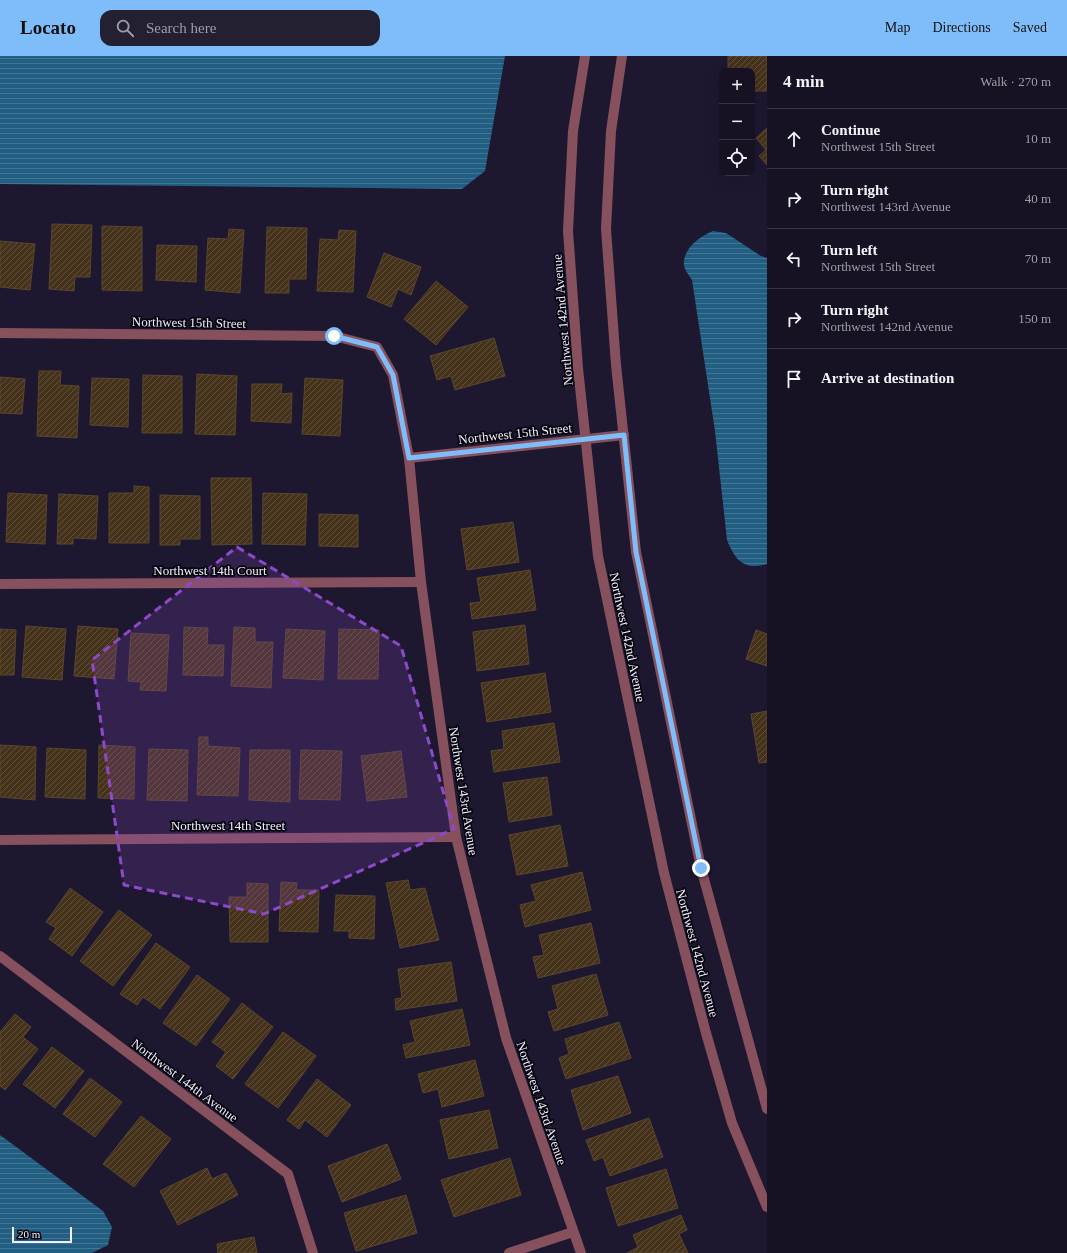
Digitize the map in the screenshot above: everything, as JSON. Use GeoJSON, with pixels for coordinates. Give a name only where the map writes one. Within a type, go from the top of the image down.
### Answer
{"type":"FeatureCollection","features":[{"type":"Feature","properties":{"kind":"street","name":"Northwest 142nd Avenue"},"geometry":{"type":"LineString","coordinates":[[585,56],[573,131],[568,231],[578,368],[598,556],[664,873],[706,1033],[732,1123],[767,1207]]}},
{"type":"Feature","properties":{"kind":"street","name":"Northwest 142nd Avenue"},"geometry":{"type":"LineString","coordinates":[[622,56],[611,131],[606,229],[636,552],[700,861],[743,1027],[767,1109]]}},
{"type":"Feature","properties":{"kind":"street","name":"Northwest 15th Street"},"geometry":{"type":"LineString","coordinates":[[0,333],[334,336],[377,347]]}},
{"type":"Feature","properties":{"kind":"street","name":"Northwest 143rd Avenue"},"geometry":{"type":"LineString","coordinates":[[377,347],[393,375],[409,458],[421,582],[456,837],[506,1038],[581,1253]]}},
{"type":"Feature","properties":{"kind":"street","name":"Northwest 15th Street"},"geometry":{"type":"LineString","coordinates":[[409,458],[624,435]]}},
{"type":"Feature","properties":{"kind":"street","name":"Northwest 14th Court"},"geometry":{"type":"LineString","coordinates":[[0,584],[421,582]]}},
{"type":"Feature","properties":{"kind":"street","name":"Northwest 14th Street"},"geometry":{"type":"LineString","coordinates":[[0,840],[456,837]]}},
{"type":"Feature","properties":{"kind":"street","name":"Northwest 144th Avenue"},"geometry":{"type":"LineString","coordinates":[[0,956],[288,1174],[313,1253]]}},
{"type":"Feature","properties":{"kind":"street"},"geometry":{"type":"LineString","coordinates":[[509,1253],[573,1232]]}},
{"type":"Feature","properties":{"kind":"highlighted area"},"geometry":{"type":"Polygon","coordinates":[[[237,547],[401,646],[454,829],[264,914],[124,885],[92,660],[237,547]]]}},
{"type":"Feature","properties":{"kind":"water"},"geometry":{"type":"Polygon","coordinates":[[[0,56],[505,56],[485,171],[462,189],[0,184],[0,56]]]}},
{"type":"Feature","properties":{"kind":"water"},"geometry":{"type":"Polygon","coordinates":[[[713,231],[726,233],[761,256],[767,258],[767,564],[759,566],[746,565],[741,562],[733,553],[727,540],[715,431],[692,280],[684,266],[686,254],[693,244],[703,236],[713,231]]]}},
{"type":"Feature","properties":{"kind":"water"},"geometry":{"type":"Polygon","coordinates":[[[0,1135],[103,1211],[112,1227],[108,1245],[92,1253],[0,1253],[0,1135]]]}},
{"type":"Feature","properties":{"kind":"building"},"geometry":{"type":"Polygon","coordinates":[[[728,56],[767,56],[767,91],[755,91],[755,68],[728,68],[728,56]]]}},
{"type":"Feature","properties":{"kind":"building"},"geometry":{"type":"Polygon","coordinates":[[[767,128],[767,165],[759,156],[766,150],[756,138],[767,128]]]}},
{"type":"Feature","properties":{"kind":"building"},"geometry":{"type":"Polygon","coordinates":[[[52,224],[92,225],[90,277],[75,277],[74,291],[49,289],[52,224]]]}},
{"type":"Feature","properties":{"kind":"building"},"geometry":{"type":"Polygon","coordinates":[[[102,226],[142,227],[142,291],[102,290],[102,226]]]}},
{"type":"Feature","properties":{"kind":"building"},"geometry":{"type":"Polygon","coordinates":[[[267,227],[307,228],[306,279],[289,279],[289,293],[265,293],[267,227]]]}},
{"type":"Feature","properties":{"kind":"building"},"geometry":{"type":"Polygon","coordinates":[[[229,229],[244,230],[240,293],[205,290],[208,238],[228,239],[229,229]]]}},
{"type":"Feature","properties":{"kind":"building"},"geometry":{"type":"Polygon","coordinates":[[[339,230],[356,231],[353,292],[317,291],[320,239],[338,240],[339,230]]]}},
{"type":"Feature","properties":{"kind":"building"},"geometry":{"type":"Polygon","coordinates":[[[0,241],[35,244],[30,290],[0,287],[0,241]]]}},
{"type":"Feature","properties":{"kind":"building"},"geometry":{"type":"Polygon","coordinates":[[[157,245],[197,246],[196,282],[156,280],[157,245]]]}},
{"type":"Feature","properties":{"kind":"building"},"geometry":{"type":"Polygon","coordinates":[[[384,253],[421,267],[411,295],[398,289],[391,307],[367,297],[384,253]]]}},
{"type":"Feature","properties":{"kind":"building"},"geometry":{"type":"Polygon","coordinates":[[[436,281],[468,307],[436,345],[404,319],[436,281]]]}},
{"type":"Feature","properties":{"kind":"building"},"geometry":{"type":"Polygon","coordinates":[[[494,338],[505,376],[455,390],[451,376],[437,380],[430,356],[494,338]]]}},
{"type":"Feature","properties":{"kind":"building"},"geometry":{"type":"Polygon","coordinates":[[[39,371],[61,371],[60,385],[79,386],[77,438],[37,436],[39,371]]]}},
{"type":"Feature","properties":{"kind":"building"},"geometry":{"type":"Polygon","coordinates":[[[197,374],[237,376],[235,435],[195,434],[197,374]]]}},
{"type":"Feature","properties":{"kind":"building"},"geometry":{"type":"Polygon","coordinates":[[[143,375],[182,376],[182,433],[142,433],[143,375]]]}},
{"type":"Feature","properties":{"kind":"building"},"geometry":{"type":"Polygon","coordinates":[[[0,377],[25,379],[22,414],[0,413],[0,377]]]}},
{"type":"Feature","properties":{"kind":"building"},"geometry":{"type":"Polygon","coordinates":[[[92,378],[129,379],[128,427],[90,425],[92,378]]]}},
{"type":"Feature","properties":{"kind":"building"},"geometry":{"type":"Polygon","coordinates":[[[305,378],[343,380],[340,436],[302,434],[305,378]]]}},
{"type":"Feature","properties":{"kind":"building"},"geometry":{"type":"Polygon","coordinates":[[[252,384],[282,384],[281,394],[292,393],[291,423],[251,421],[252,384]]]}},
{"type":"Feature","properties":{"kind":"building"},"geometry":{"type":"Polygon","coordinates":[[[211,478],[251,478],[252,544],[212,545],[211,478]]]}},
{"type":"Feature","properties":{"kind":"building"},"geometry":{"type":"Polygon","coordinates":[[[134,486],[149,487],[149,543],[109,543],[109,493],[134,493],[134,486]]]}},
{"type":"Feature","properties":{"kind":"building"},"geometry":{"type":"Polygon","coordinates":[[[8,493],[47,495],[45,544],[6,542],[8,493]]]}},
{"type":"Feature","properties":{"kind":"building"},"geometry":{"type":"Polygon","coordinates":[[[263,493],[307,494],[305,545],[262,544],[263,493]]]}},
{"type":"Feature","properties":{"kind":"building"},"geometry":{"type":"Polygon","coordinates":[[[59,494],[98,496],[96,539],[73,538],[73,544],[57,544],[59,494]]]}},
{"type":"Feature","properties":{"kind":"building"},"geometry":{"type":"Polygon","coordinates":[[[160,495],[200,496],[200,539],[180,539],[180,545],[160,545],[160,495]]]}},
{"type":"Feature","properties":{"kind":"building"},"geometry":{"type":"Polygon","coordinates":[[[319,514],[358,515],[358,547],[319,546],[319,514]]]}},
{"type":"Feature","properties":{"kind":"building"},"geometry":{"type":"Polygon","coordinates":[[[513,522],[519,562],[467,570],[461,529],[513,522]]]}},
{"type":"Feature","properties":{"kind":"building"},"geometry":{"type":"Polygon","coordinates":[[[530,570],[536,610],[472,619],[470,603],[481,602],[477,578],[530,570]]]}},
{"type":"Feature","properties":{"kind":"building"},"geometry":{"type":"Polygon","coordinates":[[[525,625],[529,664],[477,671],[473,632],[525,625]]]}},
{"type":"Feature","properties":{"kind":"building"},"geometry":{"type":"Polygon","coordinates":[[[26,626],[66,629],[62,680],[22,677],[26,626]]]}},
{"type":"Feature","properties":{"kind":"building"},"geometry":{"type":"Polygon","coordinates":[[[78,626],[118,629],[114,679],[74,676],[78,626]]]}},
{"type":"Feature","properties":{"kind":"building"},"geometry":{"type":"Polygon","coordinates":[[[184,627],[208,628],[207,645],[224,645],[223,676],[183,675],[184,627]]]}},
{"type":"Feature","properties":{"kind":"building"},"geometry":{"type":"Polygon","coordinates":[[[234,627],[255,628],[255,642],[273,642],[271,688],[231,686],[234,627]]]}},
{"type":"Feature","properties":{"kind":"building"},"geometry":{"type":"Polygon","coordinates":[[[0,629],[16,630],[14,675],[0,675],[0,629]]]}},
{"type":"Feature","properties":{"kind":"building"},"geometry":{"type":"Polygon","coordinates":[[[286,629],[325,631],[323,680],[283,678],[286,629]]]}},
{"type":"Feature","properties":{"kind":"building"},"geometry":{"type":"Polygon","coordinates":[[[339,629],[379,630],[378,679],[338,679],[339,629]]]}},
{"type":"Feature","properties":{"kind":"building"},"geometry":{"type":"Polygon","coordinates":[[[756,630],[767,634],[767,666],[746,659],[756,630]]]}},
{"type":"Feature","properties":{"kind":"building"},"geometry":{"type":"Polygon","coordinates":[[[131,633],[169,635],[166,691],[140,690],[141,682],[128,681],[131,633]]]}},
{"type":"Feature","properties":{"kind":"building"},"geometry":{"type":"Polygon","coordinates":[[[545,673],[551,712],[487,722],[481,683],[545,673]]]}},
{"type":"Feature","properties":{"kind":"building"},"geometry":{"type":"Polygon","coordinates":[[[767,711],[767,762],[759,763],[751,714],[767,711]]]}},
{"type":"Feature","properties":{"kind":"building"},"geometry":{"type":"Polygon","coordinates":[[[554,723],[560,762],[494,772],[491,751],[504,749],[502,731],[554,723]]]}},
{"type":"Feature","properties":{"kind":"building"},"geometry":{"type":"Polygon","coordinates":[[[199,737],[208,737],[208,746],[240,748],[238,796],[197,795],[199,737]]]}},
{"type":"Feature","properties":{"kind":"building"},"geometry":{"type":"Polygon","coordinates":[[[0,745],[36,747],[35,800],[0,797],[0,745]]]}},
{"type":"Feature","properties":{"kind":"building"},"geometry":{"type":"Polygon","coordinates":[[[99,745],[135,747],[134,799],[98,798],[99,745]]]}},
{"type":"Feature","properties":{"kind":"building"},"geometry":{"type":"Polygon","coordinates":[[[47,748],[86,750],[85,799],[45,797],[47,748]]]}},
{"type":"Feature","properties":{"kind":"building"},"geometry":{"type":"Polygon","coordinates":[[[149,749],[188,750],[187,801],[147,800],[149,749]]]}},
{"type":"Feature","properties":{"kind":"building"},"geometry":{"type":"Polygon","coordinates":[[[250,750],[290,750],[290,802],[249,800],[250,750]]]}},
{"type":"Feature","properties":{"kind":"building"},"geometry":{"type":"Polygon","coordinates":[[[301,750],[342,751],[340,800],[299,799],[301,750]]]}},
{"type":"Feature","properties":{"kind":"building"},"geometry":{"type":"Polygon","coordinates":[[[401,751],[407,797],[367,801],[361,756],[401,751]]]}},
{"type":"Feature","properties":{"kind":"building"},"geometry":{"type":"Polygon","coordinates":[[[547,777],[552,815],[509,822],[503,783],[547,777]]]}},
{"type":"Feature","properties":{"kind":"building"},"geometry":{"type":"Polygon","coordinates":[[[560,825],[568,866],[517,875],[509,835],[560,825]]]}},
{"type":"Feature","properties":{"kind":"building"},"geometry":{"type":"Polygon","coordinates":[[[582,872],[591,910],[525,927],[520,905],[536,901],[531,885],[582,872]]]}},
{"type":"Feature","properties":{"kind":"building"},"geometry":{"type":"Polygon","coordinates":[[[408,880],[410,890],[425,888],[439,940],[400,948],[386,883],[408,880]]]}},
{"type":"Feature","properties":{"kind":"building"},"geometry":{"type":"Polygon","coordinates":[[[281,882],[297,883],[296,890],[319,890],[318,932],[279,931],[281,882]]]}},
{"type":"Feature","properties":{"kind":"building"},"geometry":{"type":"Polygon","coordinates":[[[247,883],[268,884],[268,942],[230,942],[229,897],[247,897],[247,883]]]}},
{"type":"Feature","properties":{"kind":"building"},"geometry":{"type":"Polygon","coordinates":[[[70,888],[103,912],[72,956],[49,939],[56,928],[46,922],[70,888]]]}},
{"type":"Feature","properties":{"kind":"building"},"geometry":{"type":"Polygon","coordinates":[[[336,895],[375,896],[374,939],[349,938],[349,931],[334,931],[336,895]]]}},
{"type":"Feature","properties":{"kind":"building"},"geometry":{"type":"Polygon","coordinates":[[[119,910],[152,935],[113,986],[80,961],[119,910]]]}},
{"type":"Feature","properties":{"kind":"building"},"geometry":{"type":"Polygon","coordinates":[[[591,923],[600,963],[538,978],[533,957],[544,955],[539,935],[591,923]]]}},
{"type":"Feature","properties":{"kind":"building"},"geometry":{"type":"Polygon","coordinates":[[[156,943],[190,967],[160,1009],[143,997],[137,1005],[120,994],[156,943]]]}},
{"type":"Feature","properties":{"kind":"building"},"geometry":{"type":"Polygon","coordinates":[[[451,962],[457,1001],[396,1010],[395,999],[402,998],[398,969],[451,962]]]}},
{"type":"Feature","properties":{"kind":"building"},"geometry":{"type":"Polygon","coordinates":[[[596,974],[608,1015],[554,1031],[548,1012],[558,1009],[552,986],[596,974]]]}},
{"type":"Feature","properties":{"kind":"building"},"geometry":{"type":"Polygon","coordinates":[[[197,975],[230,999],[196,1046],[163,1023],[197,975]]]}},
{"type":"Feature","properties":{"kind":"building"},"geometry":{"type":"Polygon","coordinates":[[[242,1003],[273,1027],[233,1079],[216,1066],[226,1052],[212,1042],[242,1003]]]}},
{"type":"Feature","properties":{"kind":"building"},"geometry":{"type":"Polygon","coordinates":[[[462,1009],[470,1045],[406,1058],[403,1045],[415,1042],[410,1021],[462,1009]]]}},
{"type":"Feature","properties":{"kind":"building"},"geometry":{"type":"Polygon","coordinates":[[[15,1014],[31,1027],[23,1037],[38,1049],[5,1090],[0,1086],[0,1032],[15,1014]]]}},
{"type":"Feature","properties":{"kind":"building"},"geometry":{"type":"Polygon","coordinates":[[[619,1022],[631,1058],[566,1079],[559,1058],[569,1054],[565,1039],[619,1022]]]}},
{"type":"Feature","properties":{"kind":"building"},"geometry":{"type":"Polygon","coordinates":[[[283,1032],[316,1056],[278,1108],[245,1084],[283,1032]]]}},
{"type":"Feature","properties":{"kind":"building"},"geometry":{"type":"Polygon","coordinates":[[[52,1047],[84,1071],[55,1108],[23,1084],[52,1047]]]}},
{"type":"Feature","properties":{"kind":"building"},"geometry":{"type":"Polygon","coordinates":[[[475,1060],[484,1096],[442,1107],[438,1089],[423,1093],[418,1074],[475,1060]]]}},
{"type":"Feature","properties":{"kind":"building"},"geometry":{"type":"Polygon","coordinates":[[[618,1076],[631,1113],[583,1130],[571,1090],[618,1076]]]}},
{"type":"Feature","properties":{"kind":"building"},"geometry":{"type":"Polygon","coordinates":[[[90,1078],[122,1102],[95,1137],[63,1114],[90,1078]]]}},
{"type":"Feature","properties":{"kind":"building"},"geometry":{"type":"Polygon","coordinates":[[[317,1079],[351,1105],[327,1137],[305,1120],[299,1129],[287,1120],[317,1079]]]}},
{"type":"Feature","properties":{"kind":"building"},"geometry":{"type":"Polygon","coordinates":[[[489,1110],[498,1148],[449,1159],[440,1120],[489,1110]]]}},
{"type":"Feature","properties":{"kind":"building"},"geometry":{"type":"Polygon","coordinates":[[[141,1116],[171,1139],[134,1187],[103,1164],[141,1116]]]}},
{"type":"Feature","properties":{"kind":"building"},"geometry":{"type":"Polygon","coordinates":[[[649,1118],[663,1157],[610,1176],[603,1157],[594,1161],[586,1140],[649,1118]]]}},
{"type":"Feature","properties":{"kind":"building"},"geometry":{"type":"Polygon","coordinates":[[[387,1144],[401,1179],[342,1202],[328,1166],[387,1144]]]}},
{"type":"Feature","properties":{"kind":"building"},"geometry":{"type":"Polygon","coordinates":[[[510,1158],[521,1195],[454,1217],[441,1180],[510,1158]]]}},
{"type":"Feature","properties":{"kind":"building"},"geometry":{"type":"Polygon","coordinates":[[[207,1168],[212,1179],[226,1173],[238,1195],[178,1225],[160,1191],[207,1168]]]}},
{"type":"Feature","properties":{"kind":"building"},"geometry":{"type":"Polygon","coordinates":[[[666,1169],[678,1208],[618,1226],[606,1188],[666,1169]]]}},
{"type":"Feature","properties":{"kind":"building"},"geometry":{"type":"Polygon","coordinates":[[[406,1195],[417,1233],[356,1251],[344,1213],[406,1195]]]}},
{"type":"Feature","properties":{"kind":"building"},"geometry":{"type":"Polygon","coordinates":[[[681,1215],[687,1230],[679,1234],[688,1253],[627,1253],[638,1247],[633,1235],[681,1215]]]}},
{"type":"Feature","properties":{"kind":"building"},"geometry":{"type":"Polygon","coordinates":[[[254,1237],[257,1253],[218,1253],[217,1244],[254,1237]]]}},
{"type":"Feature","properties":{"kind":"route"},"geometry":{"type":"LineString","coordinates":[[334,336],[377,347],[393,375],[409,458],[624,435],[636,552],[701,868]]}}]}
